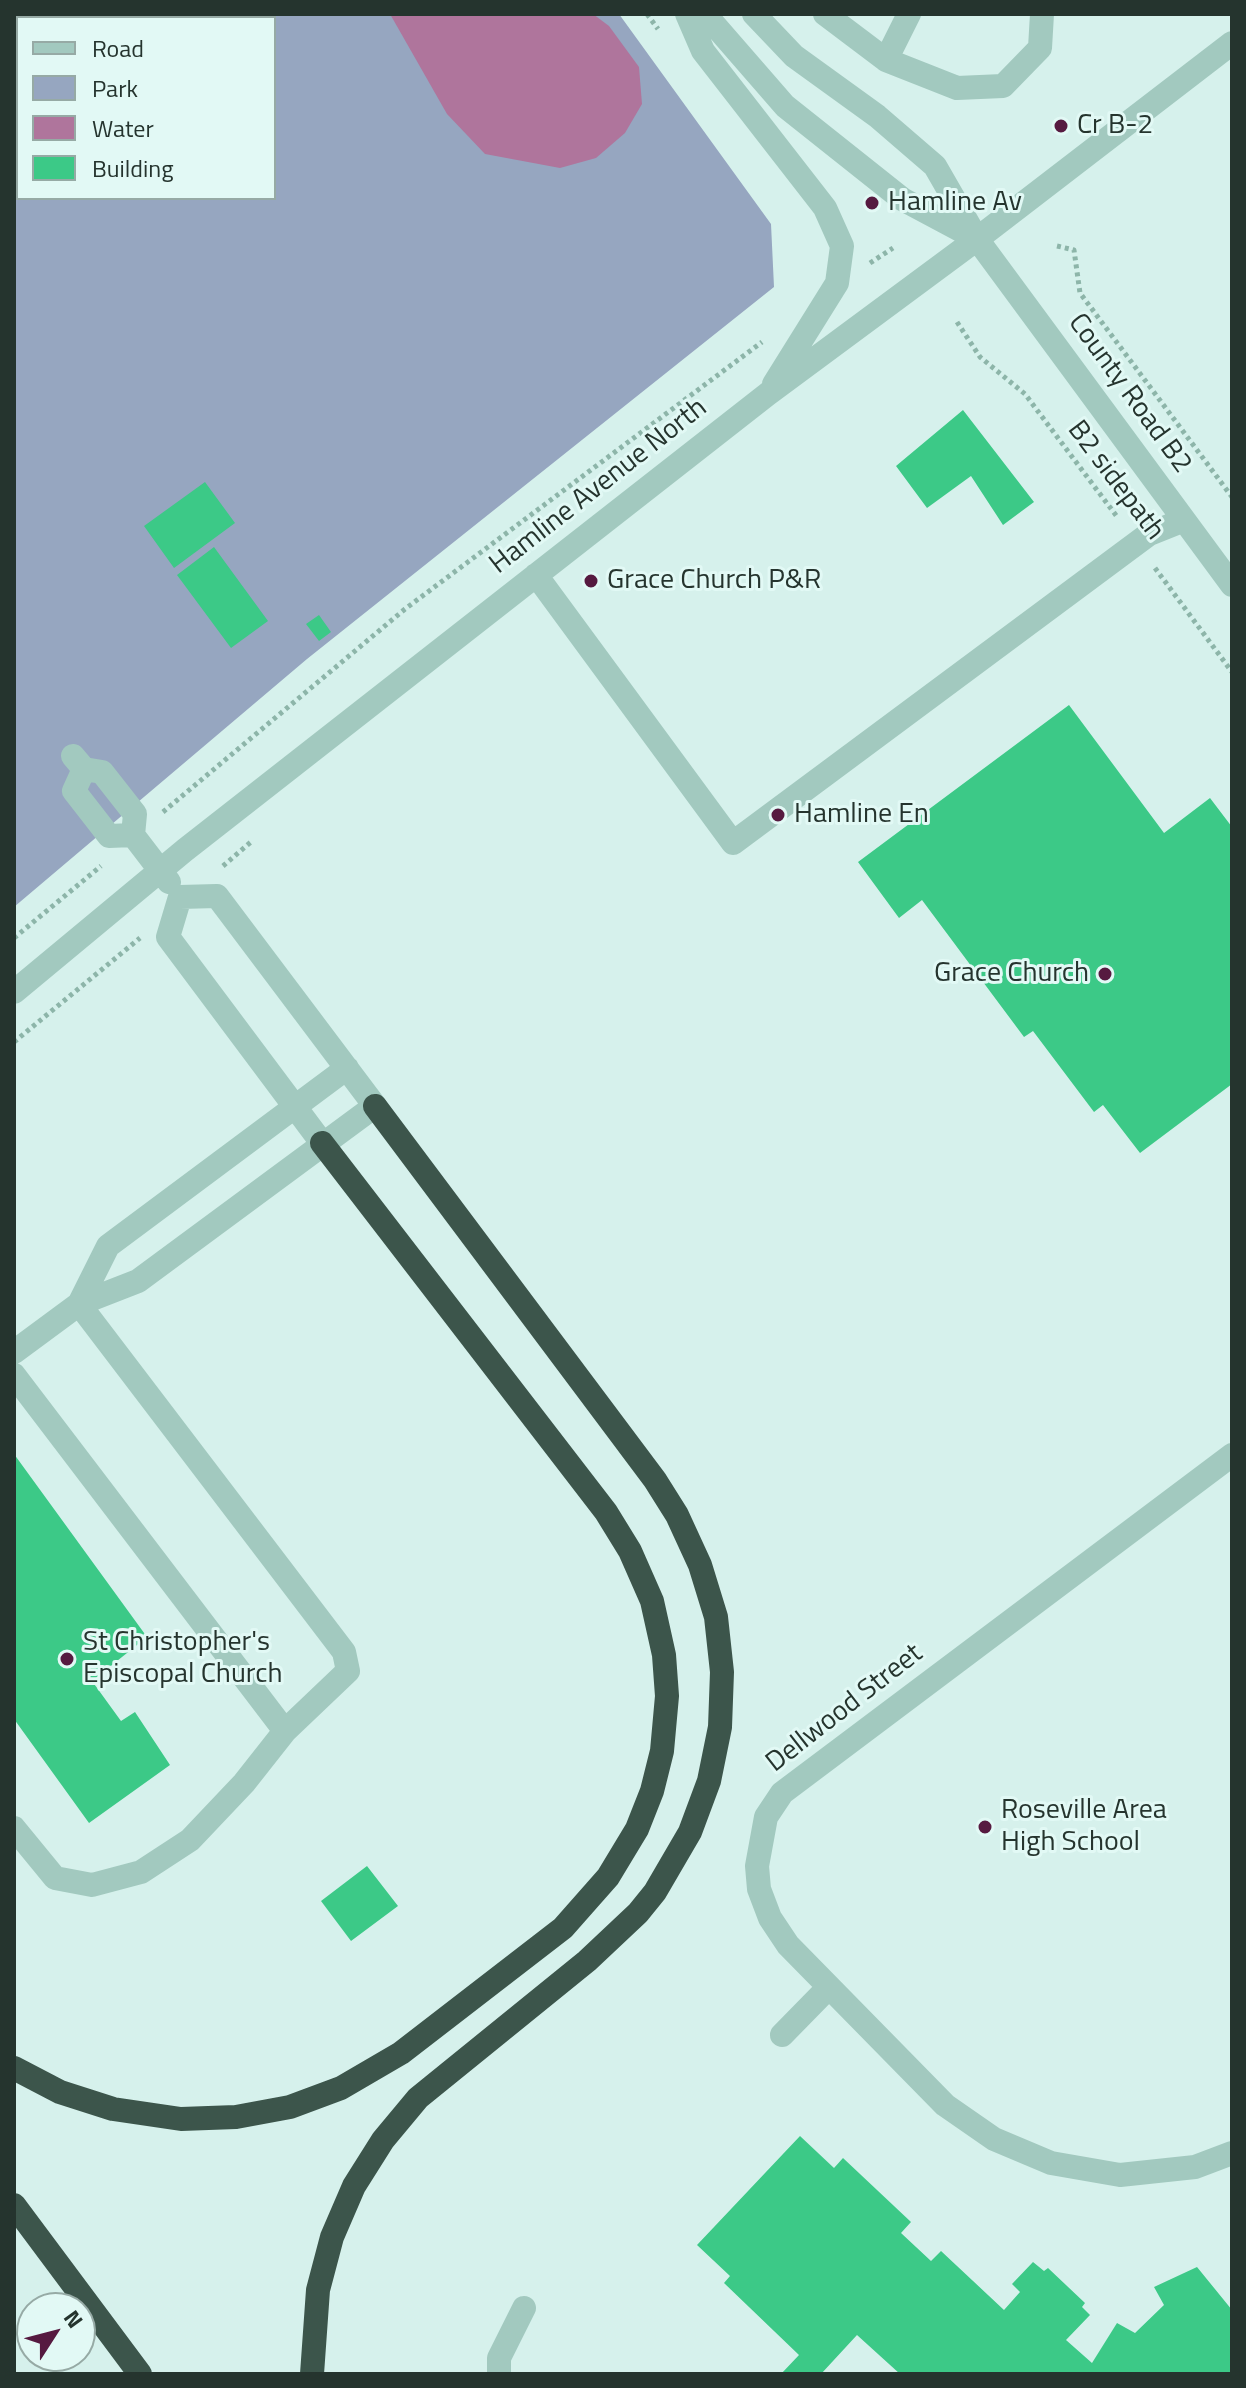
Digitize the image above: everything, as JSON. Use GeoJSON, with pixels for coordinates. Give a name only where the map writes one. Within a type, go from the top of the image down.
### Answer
{"type":"FeatureCollection","features":[{"type":"Feature","properties":{"kind":"highway"},"geometry":{"type":"LineString","coordinates":[[312,2374],[318,2290],[332,2237],[354,2186],[383,2140],[418,2098],[587,1961],[638,1913],[690,1832],[709,1781],[720,1727],[722,1672],[716,1617],[700,1565],[677,1515],[655,1480],[375,1106]]}},
{"type":"Feature","properties":{"kind":"highway"},"geometry":{"type":"LineString","coordinates":[[14,2068],[60,2092],[113,2109],[181,2119],[249,2115],[290,2107],[341,2088],[401,2053],[563,1928],[608,1877],[637,1829],[652,1791],[663,1737],[667,1696],[664,1655],[652,1601],[630,1551],[606,1512],[322,1143]]}},
{"type":"Feature","properties":{"kind":"highway"},"geometry":{"type":"LineString","coordinates":[[14,2205],[140,2374]]}},
{"type":"Feature","properties":{"kind":"street"},"geometry":{"type":"LineString","coordinates":[[687,14],[703,51],[825,208],[838,230],[842,246],[837,283],[769,393]]}},
{"type":"Feature","properties":{"kind":"street","name":"County Road B2"},"geometry":{"type":"LineString","coordinates":[[705,14],[785,106],[902,199],[977,239]]}},
{"type":"Feature","properties":{"kind":"street","name":"County Road B2"},"geometry":{"type":"LineString","coordinates":[[754,14],[794,56],[877,116],[935,166],[977,239],[1232,585]]}},
{"type":"Feature","properties":{"kind":"street"},"geometry":{"type":"LineString","coordinates":[[825,14],[886,60],[957,88],[1003,86],[1040,48],[1042,14]]}},
{"type":"Feature","properties":{"kind":"street"},"geometry":{"type":"LineString","coordinates":[[886,60],[909,14]]}},
{"type":"Feature","properties":{"kind":"street","name":"Hamline Avenue North"},"geometry":{"type":"LineString","coordinates":[[14,992],[161,871],[769,393],[977,239],[1232,43]]}},
{"type":"Feature","properties":{"kind":"street"},"geometry":{"type":"LineString","coordinates":[[536,575],[733,843],[1136,543],[1149,534],[1184,520]]}},
{"type":"Feature","properties":{"kind":"street"},"geometry":{"type":"LineString","coordinates":[[133,835],[109,836],[74,791],[78,762],[102,772],[135,814],[133,835],[180,897]]}},
{"type":"Feature","properties":{"kind":"street"},"geometry":{"type":"LineString","coordinates":[[14,1352],[79,1304],[138,1281],[375,1106],[217,896],[180,897]]}},
{"type":"Feature","properties":{"kind":"street"},"geometry":{"type":"LineString","coordinates":[[180,897],[168,937],[322,1143]]}},
{"type":"Feature","properties":{"kind":"street"},"geometry":{"type":"LineString","coordinates":[[79,1304],[108,1246],[347,1068]]}},
{"type":"Feature","properties":{"kind":"street"},"geometry":{"type":"LineString","coordinates":[[14,1828],[55,1878],[92,1885],[141,1872],[190,1840],[244,1783],[285,1731],[348,1671],[344,1652],[79,1304]]}},
{"type":"Feature","properties":{"kind":"street"},"geometry":{"type":"LineString","coordinates":[[14,1375],[285,1731]]}},
{"type":"Feature","properties":{"kind":"street","name":"Dellwood Street"},"geometry":{"type":"LineString","coordinates":[[1232,1455],[782,1793],[766,1817],[759,1838],[759,1889],[770,1918],[788,1945],[945,2105],[994,2139],[1051,2163],[1120,2175],[1195,2167],[1232,2153]]}},
{"type":"Feature","properties":{"kind":"street"},"geometry":{"type":"LineString","coordinates":[[782,2035],[828,1988]]}},
{"type":"Feature","properties":{"kind":"street"},"geometry":{"type":"LineString","coordinates":[[499,2374],[499,2358],[524,2308]]}},
{"type":"Feature","properties":{"kind":"path"},"geometry":{"type":"LineString","coordinates":[[1057,246],[1074,250],[1080,293],[1232,497]]}},
{"type":"Feature","properties":{"kind":"path"},"geometry":{"type":"LineString","coordinates":[[837,283],[893,248]]}},
{"type":"Feature","properties":{"kind":"path","name":"B2 sidepath"},"geometry":{"type":"LineString","coordinates":[[957,322],[980,357],[1025,394],[1232,672]]}},
{"type":"Feature","properties":{"kind":"path"},"geometry":{"type":"LineString","coordinates":[[158,817],[405,609],[768,338]]}},
{"type":"Feature","properties":{"kind":"path"},"geometry":{"type":"LineString","coordinates":[[14,938],[111,858]]}},
{"type":"Feature","properties":{"kind":"green space"},"geometry":{"type":"Polygon","coordinates":[[[14,14],[619,14],[771,224],[774,287],[307,659],[14,907],[14,14]]]}},
{"type":"Feature","properties":{"kind":"water"},"geometry":{"type":"Polygon","coordinates":[[[390,14],[593,14],[609,26],[639,67],[642,104],[625,133],[596,158],[560,168],[485,154],[447,114],[390,14]]]}},
{"type":"Feature","properties":{"kind":"building"},"geometry":{"type":"Polygon","coordinates":[[[963,410],[1034,502],[1003,525],[971,476],[927,508],[896,466],[963,410]]]}},
{"type":"Feature","properties":{"kind":"building"},"geometry":{"type":"Polygon","coordinates":[[[205,482],[235,523],[174,568],[144,526],[205,482]]]}},
{"type":"Feature","properties":{"kind":"building"},"geometry":{"type":"Polygon","coordinates":[[[214,547],[268,621],[231,648],[177,575],[214,547]]]}},
{"type":"Feature","properties":{"kind":"building"},"geometry":{"type":"Polygon","coordinates":[[[319,615],[331,632],[319,641],[306,624],[319,615]]]}},
{"type":"Feature","properties":{"kind":"building","name":"Grace Church"},"geometry":{"type":"Polygon","coordinates":[[[1069,705],[1164,833],[1210,798],[1232,827],[1232,1084],[1140,1153],[1103,1105],[1094,1112],[1033,1031],[1024,1037],[922,900],[899,918],[858,862],[1069,705]]]}},
{"type":"Feature","properties":{"kind":"building","name":"St Christopher's Episcopal Church"},"geometry":{"type":"Polygon","coordinates":[[[14,1454],[147,1637],[92,1681],[121,1721],[135,1712],[170,1765],[89,1823],[14,1719],[14,1454]]]}},
{"type":"Feature","properties":{"kind":"building"},"geometry":{"type":"Polygon","coordinates":[[[367,1866],[398,1906],[351,1941],[321,1901],[367,1866]]]}},
{"type":"Feature","properties":{"kind":"building"},"geometry":{"type":"Polygon","coordinates":[[[800,2136],[834,2168],[843,2158],[911,2222],[901,2233],[931,2261],[941,2251],[1004,2310],[1020,2292],[1012,2284],[1033,2262],[1044,2271],[1048,2268],[1085,2303],[1082,2307],[1090,2315],[1066,2340],[1092,2363],[1117,2323],[1135,2333],[1164,2305],[1154,2287],[1197,2267],[1232,2310],[1232,2374],[900,2374],[857,2335],[821,2374],[781,2374],[799,2355],[724,2283],[730,2276],[697,2245],[800,2136]]]}},
{"type":"Feature","properties":{"kind":"place","name":"Cr B-2"},"geometry":{"type":"Point","coordinates":[1061,126]}},
{"type":"Feature","properties":{"kind":"place","name":"Hamline Av"},"geometry":{"type":"Point","coordinates":[872,203]}},
{"type":"Feature","properties":{"kind":"place","name":"Grace Church P&R"},"geometry":{"type":"Point","coordinates":[591,581]}},
{"type":"Feature","properties":{"kind":"place","name":"Hamline En"},"geometry":{"type":"Point","coordinates":[778,815]}},
{"type":"Feature","properties":{"kind":"place","name":"Grace Church"},"geometry":{"type":"Point","coordinates":[1105,974]}},
{"type":"Feature","properties":{"kind":"place","name":"St Christopher's Episcopal Church"},"geometry":{"type":"Point","coordinates":[67,1659]}},
{"type":"Feature","properties":{"kind":"place","name":"Roseville Area High School"},"geometry":{"type":"Point","coordinates":[985,1827]}}]}
